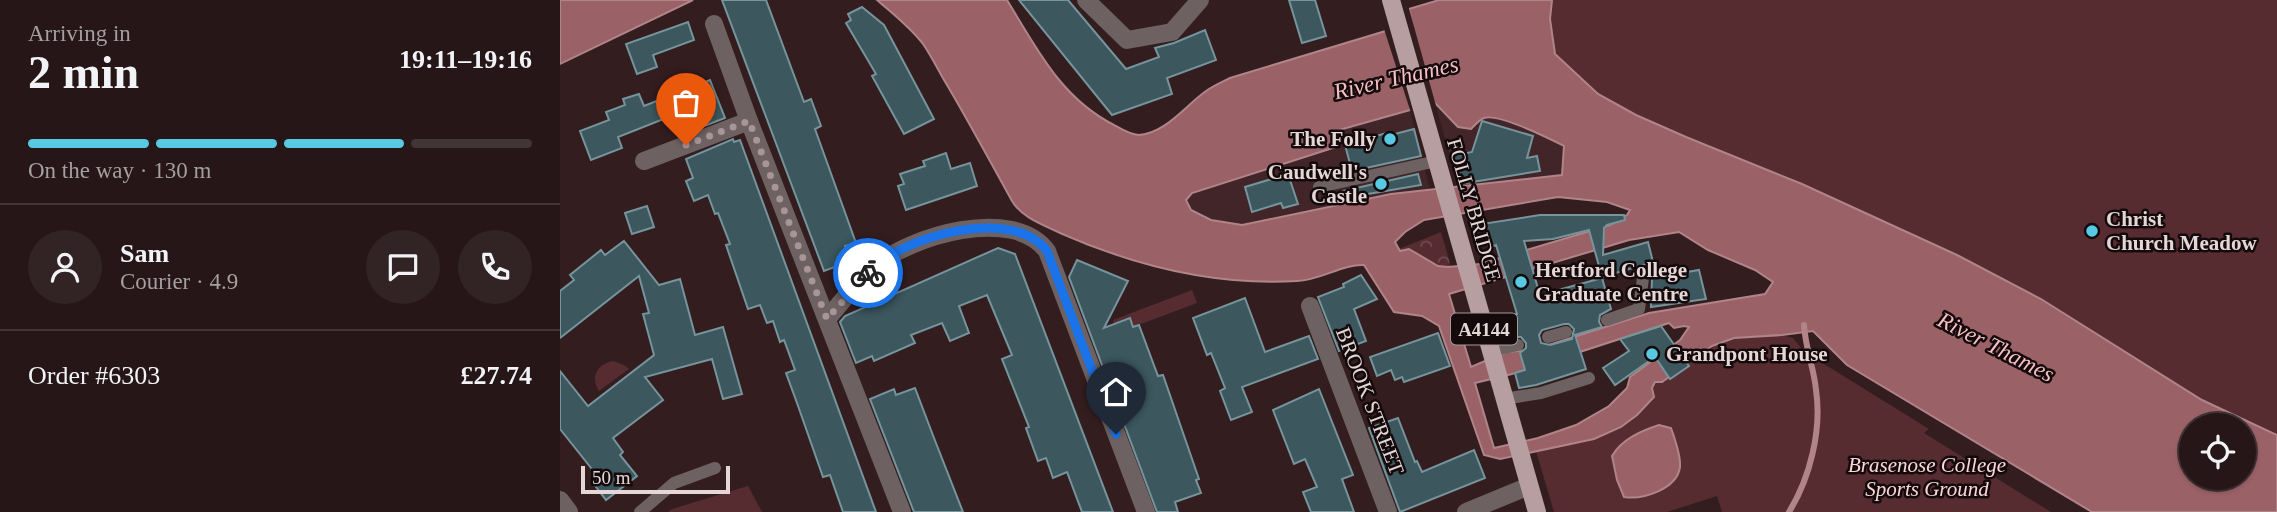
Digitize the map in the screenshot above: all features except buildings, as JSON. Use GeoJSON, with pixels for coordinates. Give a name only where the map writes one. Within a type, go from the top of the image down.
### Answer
{"type":"FeatureCollection","features":[{"type":"Feature","properties":{"kind":"main road","name":"FOLLY BRIDGE"},"geometry":{"type":"LineString","coordinates":[[1392,2],[1527,478]]}},
{"type":"Feature","properties":{"kind":"main road","name":"A4144"},"geometry":{"type":"LineString","coordinates":[[1527,478],[1537,512]]}},
{"type":"Feature","properties":{"kind":"street"},"geometry":{"type":"LineString","coordinates":[[1086,0],[1127,40],[1172,32],[1200,0]]}},
{"type":"Feature","properties":{"kind":"street"},"geometry":{"type":"LineString","coordinates":[[714,24],[749,121],[902,512]]}},
{"type":"Feature","properties":{"kind":"street"},"geometry":{"type":"LineString","coordinates":[[644,161],[749,121]]}},
{"type":"Feature","properties":{"kind":"street"},"geometry":{"type":"LineString","coordinates":[[827,319],[873,267],[899,250],[939,234],[967,229],[996,229],[1021,233],[1040,242],[1047,251],[1146,512]]}},
{"type":"Feature","properties":{"kind":"street","name":"BROOK STREET"},"geometry":{"type":"LineString","coordinates":[[1310,306],[1388,512]]}},
{"type":"Feature","properties":{"kind":"street"},"geometry":{"type":"LineString","coordinates":[[1466,512],[1527,478]]}},
{"type":"Feature","properties":{"kind":"street"},"geometry":{"type":"LineString","coordinates":[[560,500],[569,512]]}},
{"type":"Feature","properties":{"kind":"lane"},"geometry":{"type":"LineString","coordinates":[[1319,187],[1437,161]]}},
{"type":"Feature","properties":{"kind":"lane"},"geometry":{"type":"LineString","coordinates":[[1607,320],[1639,309],[1643,278]]}},
{"type":"Feature","properties":{"kind":"lane"},"geometry":{"type":"LineString","coordinates":[[1548,337],[1566,332]]}},
{"type":"Feature","properties":{"kind":"lane"},"geometry":{"type":"LineString","coordinates":[[1490,351],[1518,345]]}},
{"type":"Feature","properties":{"kind":"lane"},"geometry":{"type":"LineString","coordinates":[[1504,399],[1541,393],[1589,378]]}},
{"type":"Feature","properties":{"kind":"lane"},"geometry":{"type":"LineString","coordinates":[[640,512],[674,484],[715,468]]}},
{"type":"Feature","properties":{"kind":"shaded area"},"geometry":{"type":"Polygon","coordinates":[[[1436,107],[1458,127],[1489,117],[1528,128],[1565,146],[1562,176],[1459,188],[1436,107]]]}},
{"type":"Feature","properties":{"kind":"shaded area"},"geometry":{"type":"Polygon","coordinates":[[[1410,110],[1430,190],[1358,200],[1242,225],[1211,220],[1191,210],[1187,204],[1186,200],[1192,193],[1335,147],[1339,130],[1410,110]]]}},
{"type":"Feature","properties":{"kind":"green space","name":"Christ Church Meadow"},"geometry":{"type":"Polygon","coordinates":[[[1552,0],[2277,0],[2277,435],[2256,425],[2256,413],[2230,413],[2202,400],[2041,299],[1957,255],[1802,184],[1636,115],[1598,94],[1555,54],[1550,19],[1552,0]]]}},
{"type":"Feature","properties":{"kind":"green space"},"geometry":{"type":"Polygon","coordinates":[[[1441,232],[1451,267],[1438,266],[1427,262],[1417,253],[1399,249],[1441,232]]]}},
{"type":"Feature","properties":{"kind":"green space"},"geometry":{"type":"Polygon","coordinates":[[[1192,290],[1197,303],[1133,327],[1130,318],[1114,324],[1113,320],[1192,290]]]}},
{"type":"Feature","properties":{"kind":"green space","name":"Brasenose College Sports Ground"},"geometry":{"type":"Polygon","coordinates":[[[1782,335],[1793,338],[1802,349],[1809,345],[1816,359],[1929,429],[1924,433],[2051,512],[1722,512],[1717,496],[1667,512],[1554,512],[1536,451],[1594,439],[1655,382],[1712,346],[1734,338],[1782,335]]]}},
{"type":"Feature","properties":{"kind":"green space"},"geometry":{"type":"Polygon","coordinates":[[[613,361],[629,369],[599,391],[595,376],[599,368],[613,361]]]}},
{"type":"Feature","properties":{"kind":"green space"},"geometry":{"type":"Polygon","coordinates":[[[748,486],[762,512],[668,512],[672,509],[748,486]]]}},
{"type":"Feature","properties":{"kind":"water"},"geometry":{"type":"Polygon","coordinates":[[[560,0],[693,0],[560,64],[560,0]]]}},
{"type":"Feature","properties":{"kind":"water","name":"River Thames"},"geometry":{"type":"Polygon","coordinates":[[[877,0],[1007,0],[1040,54],[1065,87],[1095,114],[1126,132],[1139,135],[1167,124],[1206,91],[1230,78],[1412,23],[1409,9],[1439,0],[1552,0],[1550,19],[1555,54],[1598,94],[1636,115],[1802,184],[1957,255],[2041,299],[2202,400],[2230,413],[2179,413],[2179,490],[2256,490],[2256,425],[2277,435],[2277,512],[2092,512],[1847,365],[1813,331],[1734,338],[1712,346],[1662,382],[1655,382],[1652,388],[1654,397],[1637,415],[1621,427],[1594,439],[1500,459],[1484,455],[1439,326],[1422,316],[1394,312],[1364,265],[1297,281],[1266,282],[1206,277],[1117,255],[1060,233],[1027,216],[1012,201],[923,44],[877,0]],[[1435,103],[1339,130],[1336,147],[1192,193],[1186,200],[1191,210],[1211,220],[1242,225],[1391,194],[1562,175],[1564,146],[1491,117],[1482,119],[1471,129],[1458,127],[1435,103]],[[1558,197],[1424,220],[1395,242],[1400,251],[1409,249],[1438,266],[1480,264],[1610,225],[1627,215],[1630,210],[1607,202],[1558,197]],[[1679,232],[1629,240],[1449,294],[1471,367],[1506,352],[1533,350],[1649,313],[1765,294],[1773,282],[1755,270],[1708,250],[1679,232]],[[1669,323],[1512,374],[1475,383],[1494,448],[1538,438],[1576,425],[1609,406],[1627,388],[1630,377],[1680,340],[1689,327],[1674,328],[1669,323]]]}},
{"type":"Feature","properties":{"kind":"water"},"geometry":{"type":"Polygon","coordinates":[[[1659,425],[1671,428],[1680,458],[1678,475],[1666,487],[1649,495],[1624,497],[1612,456],[1627,440],[1659,425]]]}},
{"type":"Feature","properties":{"kind":"pier"},"geometry":{"type":"Polygon","coordinates":[[[1408,5],[1438,113],[1433,107],[1411,113],[1384,29],[1408,21],[1405,9],[1408,5]]]}},
{"type":"Feature","properties":{"kind":"waterway"},"geometry":{"type":"LineString","coordinates":[[1789,512],[1803,484],[1816,437],[1815,382],[1804,325]]}},
{"type":"Feature","properties":{"kind":"way so far"},"geometry":{"type":"LineString","coordinates":[[686,145],[749,121],[827,319],[868,273]]}},
{"type":"Feature","properties":{"kind":"place","name":"The Folly"},"geometry":{"type":"Point","coordinates":[1390,139]}},
{"type":"Feature","properties":{"kind":"place","name":"Caudwell's Castle"},"geometry":{"type":"Point","coordinates":[1381,184]}},
{"type":"Feature","properties":{"kind":"place","name":"Christ Church Meadow"},"geometry":{"type":"Point","coordinates":[2092,231]}},
{"type":"Feature","properties":{"kind":"place","name":"Hertford College Graduate Centre"},"geometry":{"type":"Point","coordinates":[1521,282]}},
{"type":"Feature","properties":{"kind":"place","name":"Grandpont House"},"geometry":{"type":"Point","coordinates":[1652,354]}},
{"type":"Feature","properties":{"kind":"route"},"geometry":{"type":"LineString","coordinates":[[868,273],[899,250],[939,234],[967,229],[996,229],[1021,233],[1040,242],[1047,251],[1116,434]]}}]}
